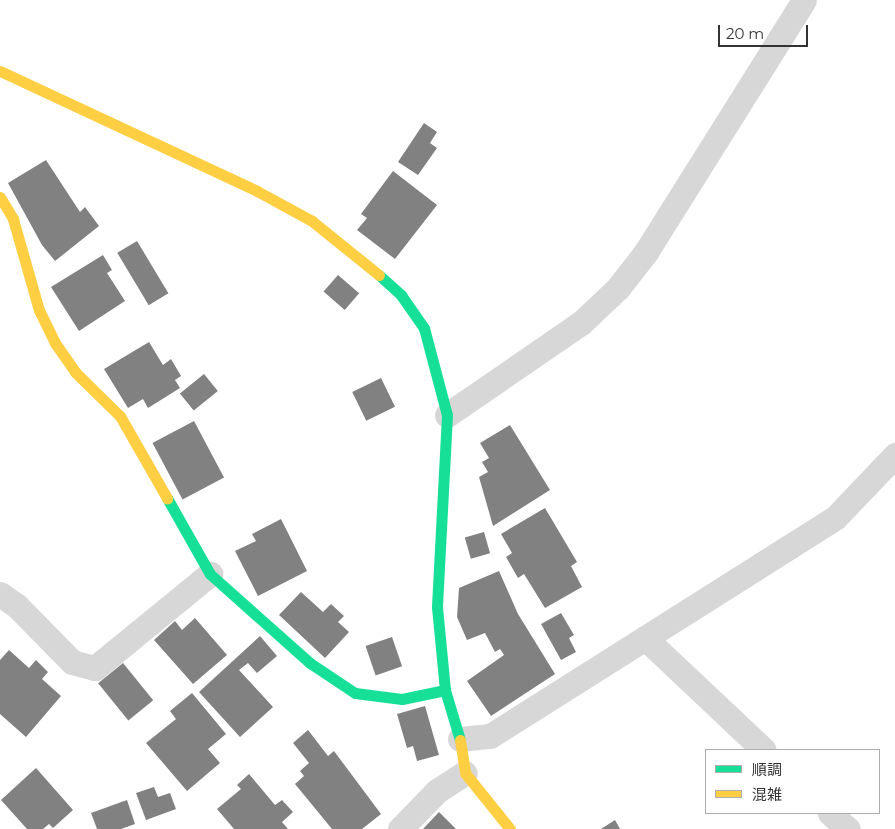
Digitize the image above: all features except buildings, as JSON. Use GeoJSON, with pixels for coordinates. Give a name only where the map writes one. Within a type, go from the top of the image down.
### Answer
{"type":"FeatureCollection","features":[{"type":"Feature","properties":{"kind":"street"},"geometry":{"type":"LineString","coordinates":[[447,415],[581,323],[618,288],[646,252],[804,0]]}},
{"type":"Feature","properties":{"kind":"street"},"geometry":{"type":"LineString","coordinates":[[0,70],[257,191],[312,221],[356,254],[401,295],[424,328],[447,415],[437,607],[445,690],[460,739],[465,773],[510,829]]}},
{"type":"Feature","properties":{"kind":"street"},"geometry":{"type":"LineString","coordinates":[[0,197],[13,219],[40,310],[55,343],[75,372],[120,416],[210,574],[310,663],[355,693],[402,699],[445,690]]}},
{"type":"Feature","properties":{"kind":"street"},"geometry":{"type":"LineString","coordinates":[[460,739],[490,736],[835,518],[895,455]]}},
{"type":"Feature","properties":{"kind":"street"},"geometry":{"type":"LineString","coordinates":[[0,594],[16,605],[72,662],[95,668],[210,574]]}},
{"type":"Feature","properties":{"kind":"street"},"geometry":{"type":"LineString","coordinates":[[645,638],[763,749]]}},
{"type":"Feature","properties":{"kind":"street"},"geometry":{"type":"LineString","coordinates":[[400,829],[437,791],[465,773]]}},
{"type":"Feature","properties":{"kind":"street"},"geometry":{"type":"LineString","coordinates":[[831,814],[848,829]]}},
{"type":"Feature","properties":{"kind":"traffic: fast"},"geometry":{"type":"LineString","coordinates":[[379,275],[401,295],[424,328],[447,415],[437,607],[445,690],[460,740]]}},
{"type":"Feature","properties":{"kind":"traffic: fast"},"geometry":{"type":"LineString","coordinates":[[167,498],[210,574],[310,663],[355,693],[402,699],[445,690]]}},
{"type":"Feature","properties":{"kind":"traffic: slow"},"geometry":{"type":"LineString","coordinates":[[0,71],[257,191],[312,221],[379,275]]}},
{"type":"Feature","properties":{"kind":"traffic: slow"},"geometry":{"type":"LineString","coordinates":[[0,197],[13,219],[39,310],[55,343],[75,372],[120,416],[167,498]]}},
{"type":"Feature","properties":{"kind":"traffic: slow"},"geometry":{"type":"LineString","coordinates":[[460,740],[465,773],[510,829]]}}]}
